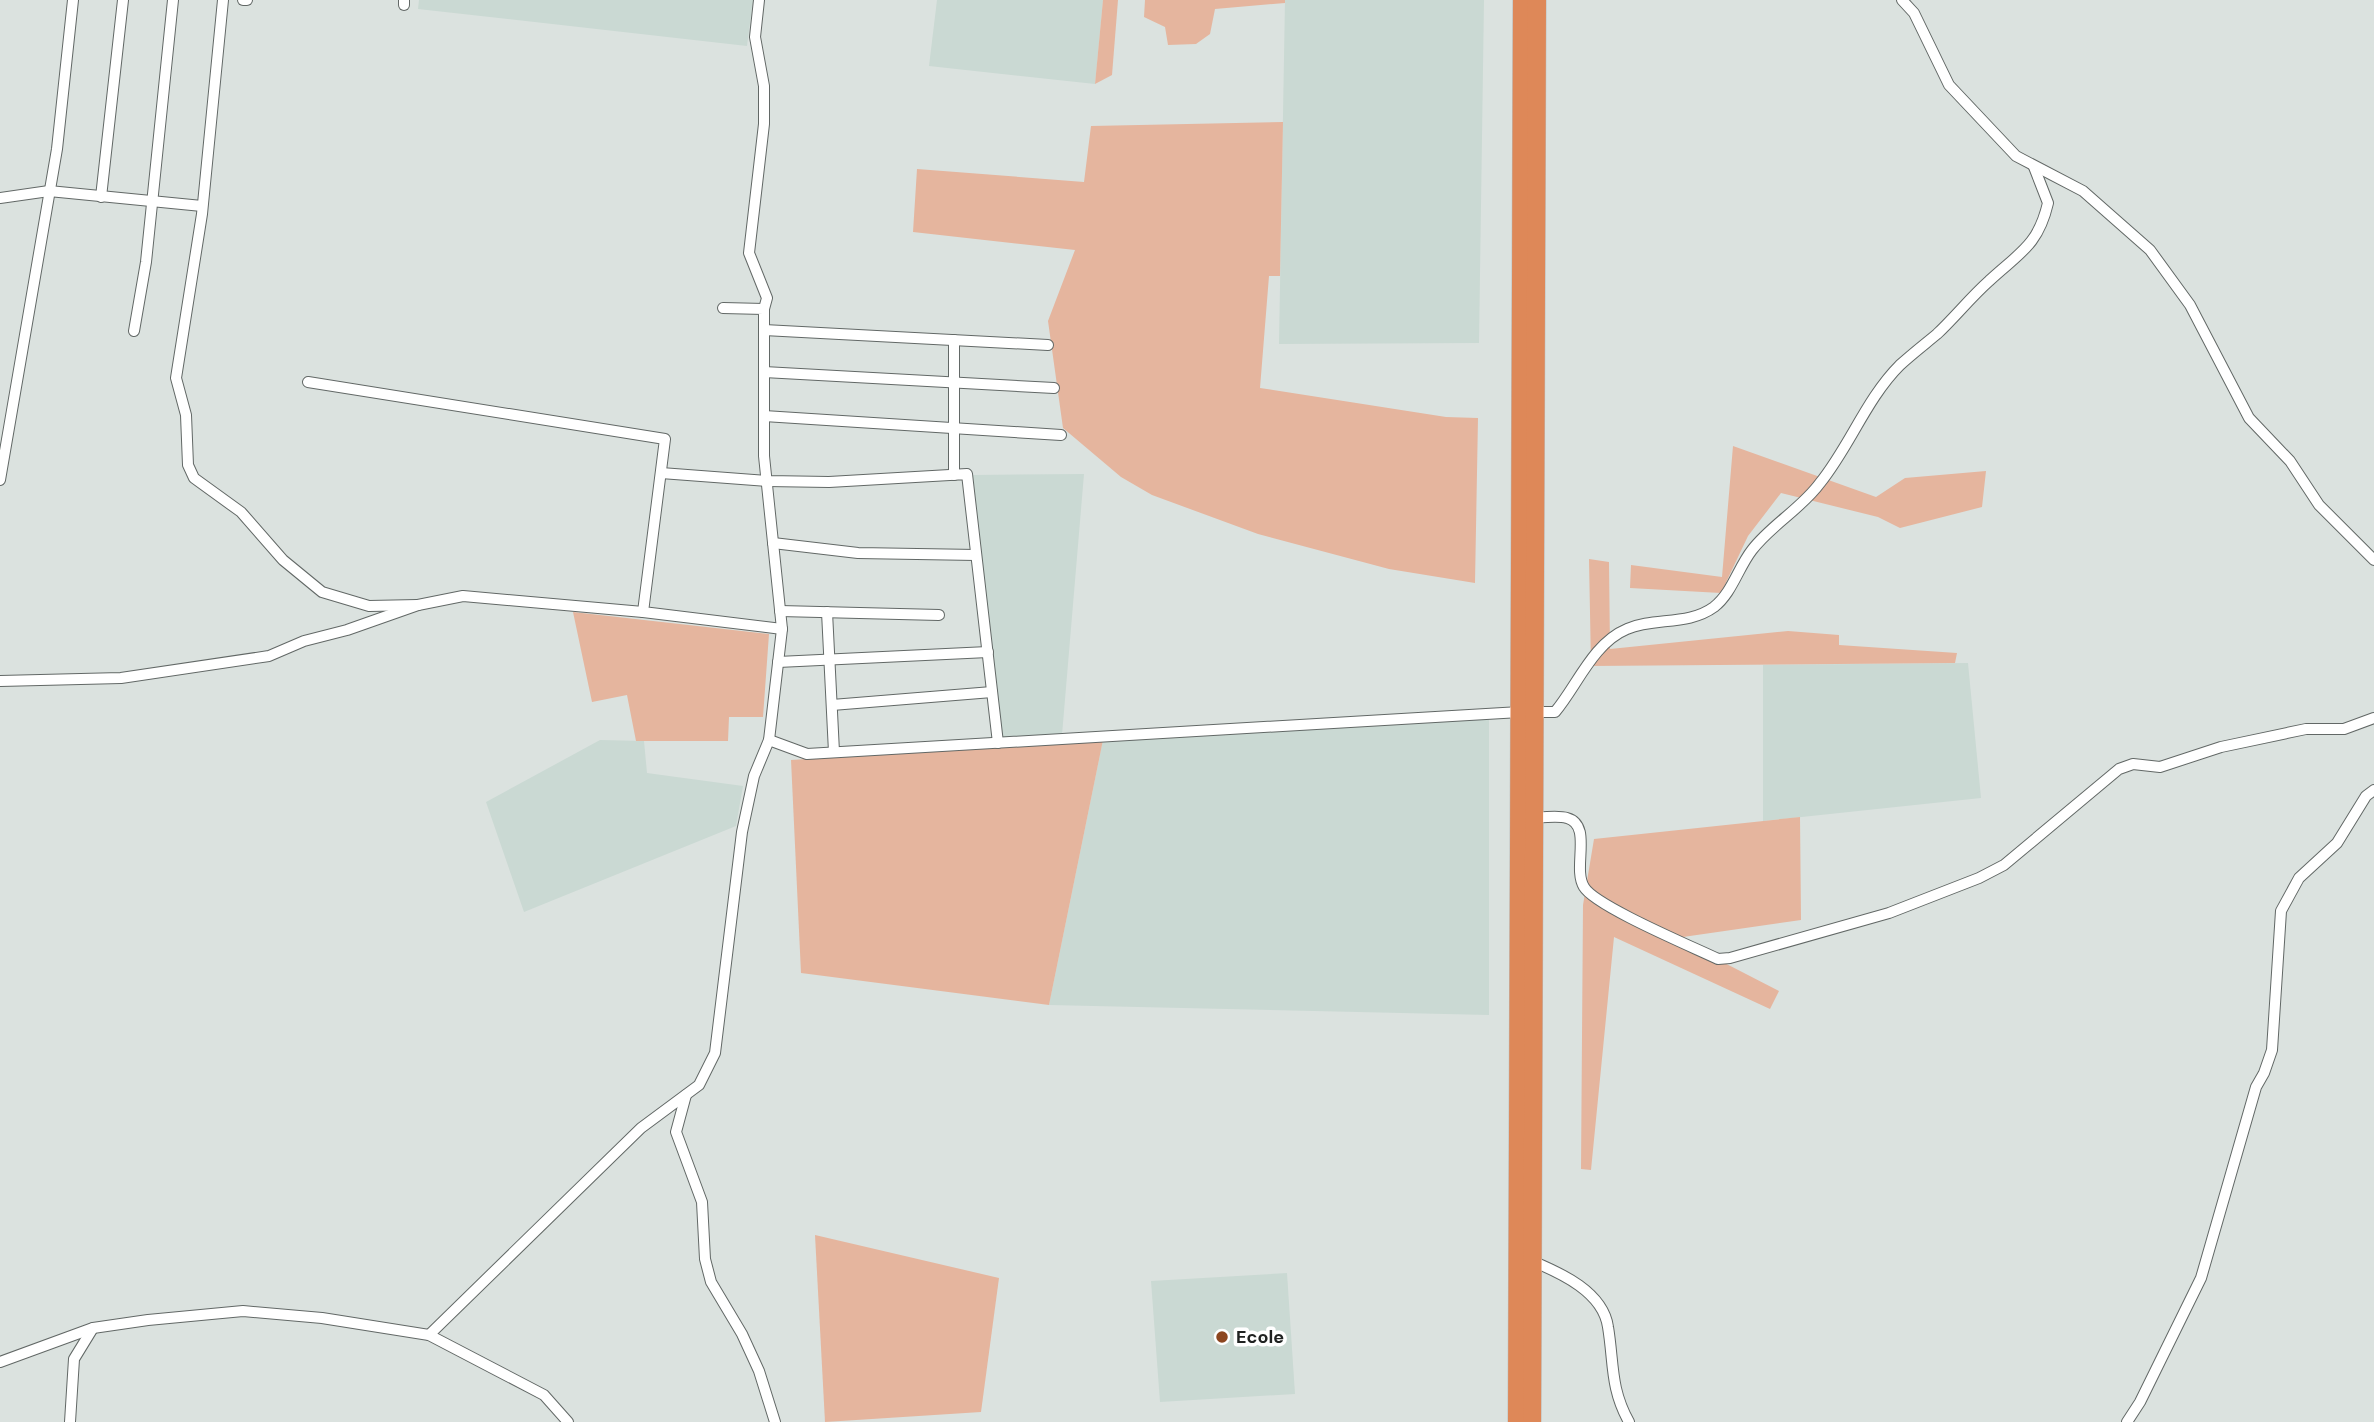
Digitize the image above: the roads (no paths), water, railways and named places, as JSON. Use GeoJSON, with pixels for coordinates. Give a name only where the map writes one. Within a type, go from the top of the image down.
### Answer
{"type":"FeatureCollection","features":[{"type":"Feature","properties":{"kind":"highway"},"geometry":{"type":"LineString","coordinates":[[1522,0],[1527,712],[1534,817],[1532,1422]]}},
{"type":"Feature","properties":{"kind":"highway"},"geometry":{"type":"LineString","coordinates":[[1517,1422],[1537,0]]}},
{"type":"Feature","properties":{"kind":"street"},"geometry":{"type":"LineString","coordinates":[[0,480],[57,149],[73,0]]}},
{"type":"Feature","properties":{"kind":"street"},"geometry":{"type":"LineString","coordinates":[[102,197],[123,0]]}},
{"type":"Feature","properties":{"kind":"street"},"geometry":{"type":"LineString","coordinates":[[134,331],[152,202],[173,0]]}},
{"type":"Feature","properties":{"kind":"street"},"geometry":{"type":"LineString","coordinates":[[223,0],[202,206],[176,378],[179,399],[186,415],[188,465],[194,478],[241,512],[283,561],[322,592],[369,606],[418,605]]}},
{"type":"Feature","properties":{"kind":"street"},"geometry":{"type":"LineString","coordinates":[[429,1335],[641,1128],[699,1086],[715,1053],[743,832],[754,776],[769,740],[782,629],[767,481],[764,416],[764,309],[767,298],[749,253],[764,124],[764,86],[755,37],[759,0]]}},
{"type":"Feature","properties":{"kind":"street"},"geometry":{"type":"LineString","coordinates":[[1902,0],[1914,13],[1950,85],[2016,156],[2084,191],[2150,250],[2190,305],[2249,418],[2290,461],[2319,505],[2374,560]]}},
{"type":"Feature","properties":{"kind":"street"},"geometry":{"type":"LineString","coordinates":[[769,740],[807,754],[1555,712],[1587,666],[1613,637],[1636,625],[1672,622],[1703,612],[1713,607],[1729,590],[1752,548],[1806,500],[1822,481],[1873,397],[1900,365],[1937,333],[1990,279],[2016,260],[2036,238],[2048,203],[2034,167]]}},
{"type":"Feature","properties":{"kind":"street"},"geometry":{"type":"LineString","coordinates":[[0,198],[49,191],[202,206]]}},
{"type":"Feature","properties":{"kind":"street"},"geometry":{"type":"LineString","coordinates":[[723,308],[764,309]]}},
{"type":"Feature","properties":{"kind":"street"},"geometry":{"type":"LineString","coordinates":[[764,330],[1048,345]]}},
{"type":"Feature","properties":{"kind":"street"},"geometry":{"type":"LineString","coordinates":[[954,340],[954,475]]}},
{"type":"Feature","properties":{"kind":"street"},"geometry":{"type":"LineString","coordinates":[[764,372],[1054,388]]}},
{"type":"Feature","properties":{"kind":"street"},"geometry":{"type":"LineString","coordinates":[[307,382],[665,439],[643,612]]}},
{"type":"Feature","properties":{"kind":"street"},"geometry":{"type":"LineString","coordinates":[[764,416],[1061,435]]}},
{"type":"Feature","properties":{"kind":"street"},"geometry":{"type":"LineString","coordinates":[[661,473],[767,481],[829,482],[967,474],[998,743]]}},
{"type":"Feature","properties":{"kind":"street"},"geometry":{"type":"LineString","coordinates":[[773,543],[858,553],[976,555]]}},
{"type":"Feature","properties":{"kind":"street"},"geometry":{"type":"LineString","coordinates":[[0,681],[99,680],[270,656],[304,641],[348,630],[418,605],[463,596],[643,612],[782,629]]}},
{"type":"Feature","properties":{"kind":"street"},"geometry":{"type":"LineString","coordinates":[[780,611],[939,615]]}},
{"type":"Feature","properties":{"kind":"street"},"geometry":{"type":"LineString","coordinates":[[827,612],[834,752]]}},
{"type":"Feature","properties":{"kind":"street"},"geometry":{"type":"LineString","coordinates":[[778,662],[988,652]]}},
{"type":"Feature","properties":{"kind":"street"},"geometry":{"type":"LineString","coordinates":[[832,705],[992,692]]}},
{"type":"Feature","properties":{"kind":"street"},"geometry":{"type":"LineString","coordinates":[[1534,817],[1567,818],[1577,824],[1581,833],[1578,867],[1583,886],[1590,894],[1718,959],[1730,958],[1889,913],[1979,878],[2004,865],[2119,769],[2133,764],[2160,767],[2221,747],[2306,729],[2344,729],[2374,718]]}},
{"type":"Feature","properties":{"kind":"street"},"geometry":{"type":"LineString","coordinates":[[2127,1422],[2140,1402],[2201,1278],[2256,1087],[2272,1050],[2281,911],[2299,878],[2337,843],[2366,796],[2374,790]]}},
{"type":"Feature","properties":{"kind":"street"},"geometry":{"type":"LineString","coordinates":[[686,1095],[676,1132],[702,1202],[705,1259],[710,1282],[742,1334],[759,1371],[775,1422]]}},
{"type":"Feature","properties":{"kind":"street"},"geometry":{"type":"LineString","coordinates":[[1532,1262],[1561,1273],[1587,1293],[1602,1310],[1608,1325],[1613,1385],[1629,1422]]}},
{"type":"Feature","properties":{"kind":"street"},"geometry":{"type":"LineString","coordinates":[[0,1362],[93,1328],[243,1311],[322,1318],[429,1335],[544,1395],[568,1422]]}},
{"type":"Feature","properties":{"kind":"street"},"geometry":{"type":"LineString","coordinates":[[69,1422],[74,1359],[93,1328]]}},
{"type":"Feature","properties":{"kind":"place","name":"Ecole"},"geometry":{"type":"Point","coordinates":[1222,1337]}}]}
